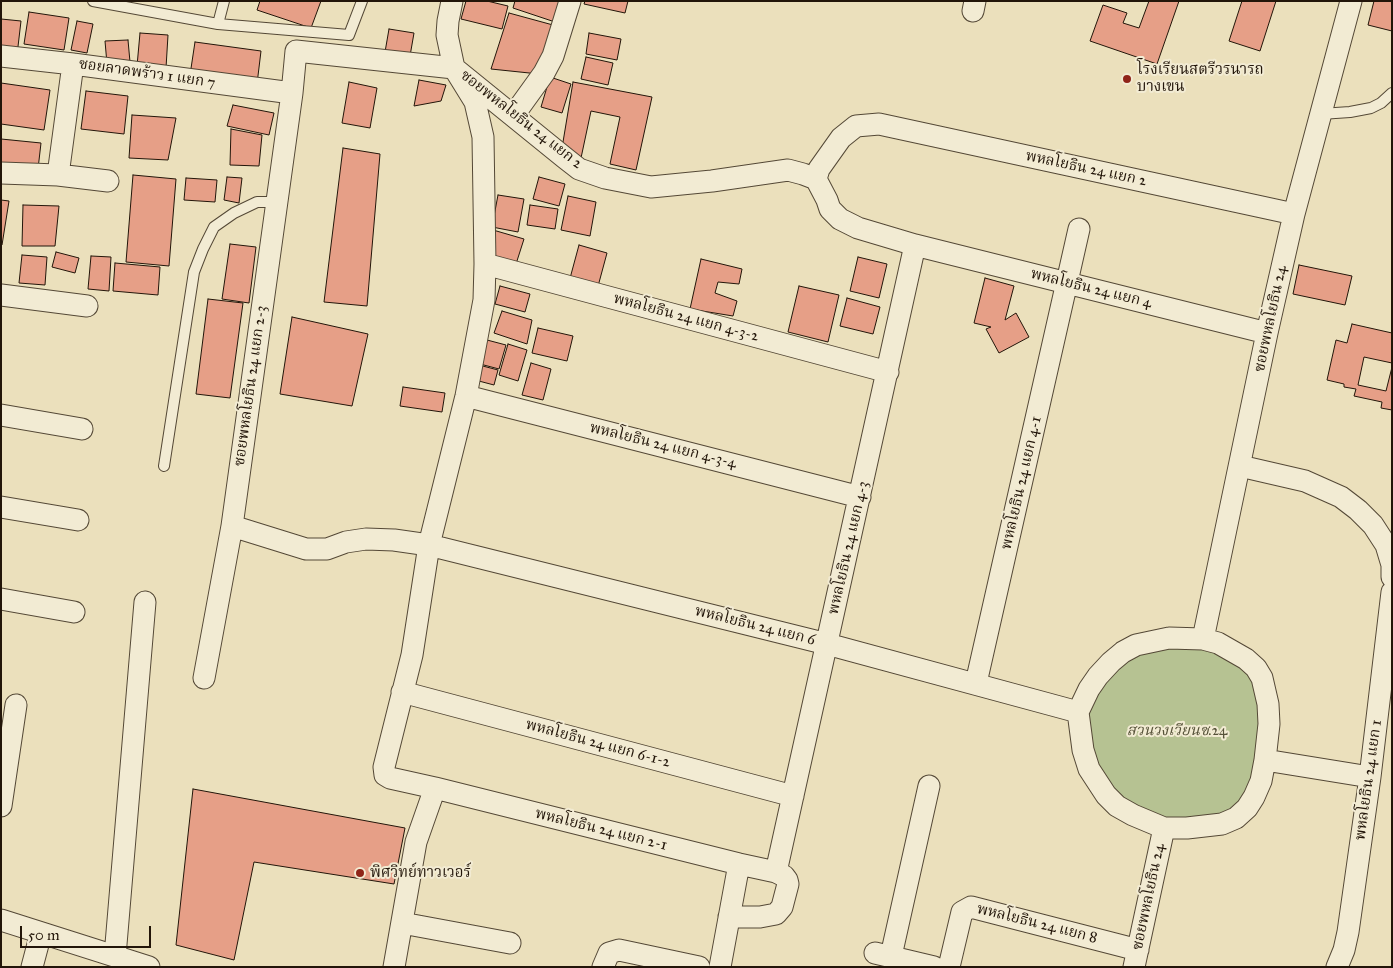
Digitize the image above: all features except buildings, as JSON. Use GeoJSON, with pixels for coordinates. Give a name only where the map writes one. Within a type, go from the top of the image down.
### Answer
{"type":"FeatureCollection","features":[{"type":"Feature","properties":{"kind":"street","name":"พหลโยธิน 24 แยก 2-1"},"geometry":{"type":"LineString","coordinates":[[452,1],[447,35],[454,68],[475,102],[484,138],[484,300],[466,396],[429,545],[412,655],[384,766],[385,774],[390,778],[739,864],[772,870]]}},
{"type":"Feature","properties":{"kind":"street"},"geometry":{"type":"LineString","coordinates":[[513,116],[544,73],[553,56],[570,1]]}},
{"type":"Feature","properties":{"kind":"street","name":"ซอยพหลโยธิน 24"},"geometry":{"type":"LineString","coordinates":[[1203,640],[1267,333],[1294,214],[1352,1]]}},
{"type":"Feature","properties":{"kind":"street","name":"ซอยพหลโยธิน 24 แยก 2"},"geometry":{"type":"LineString","coordinates":[[292,93],[296,51],[454,68],[579,169],[631,184],[651,187],[672,186],[788,170],[816,180]]}},
{"type":"Feature","properties":{"kind":"street","name":"ซอยลาดพร้าว 1 แยก 7"},"geometry":{"type":"LineString","coordinates":[[1,56],[292,93]]}},
{"type":"Feature","properties":{"kind":"street"},"geometry":{"type":"LineString","coordinates":[[58,175],[73,64]]}},
{"type":"Feature","properties":{"kind":"street","name":"ซอยพหลโยธิน 24 แยก 2-3"},"geometry":{"type":"LineString","coordinates":[[204,678],[273,282],[277,202],[288,160],[292,93]]}},
{"type":"Feature","properties":{"kind":"street","name":"พหลโยธิน 24 แยก 2"},"geometry":{"type":"LineString","coordinates":[[816,180],[819,169],[840,138],[856,126],[879,124],[1294,214]]}},
{"type":"Feature","properties":{"kind":"street"},"geometry":{"type":"LineString","coordinates":[[1,173],[58,175],[108,181]]}},
{"type":"Feature","properties":{"kind":"street"},"geometry":{"type":"LineString","coordinates":[[816,180],[830,209],[840,219],[858,228],[915,245]]}},
{"type":"Feature","properties":{"kind":"street","name":"พหลโยธิน 24 แยก 4-1"},"geometry":{"type":"LineString","coordinates":[[976,683],[1079,230]]}},
{"type":"Feature","properties":{"kind":"street","name":"พหลโยธิน 24 แยก 4"},"geometry":{"type":"LineString","coordinates":[[915,245],[1267,333]]}},
{"type":"Feature","properties":{"kind":"street","name":"พหลโยธิน 24 แยก 4-3"},"geometry":{"type":"LineString","coordinates":[[772,870],[792,796],[827,644],[915,245]]}},
{"type":"Feature","properties":{"kind":"street","name":"พหลโยธิน 24 แยก 4-3-2"},"geometry":{"type":"LineString","coordinates":[[485,264],[888,372]]}},
{"type":"Feature","properties":{"kind":"street"},"geometry":{"type":"LineString","coordinates":[[1,295],[87,306]]}},
{"type":"Feature","properties":{"kind":"street","name":"พหลโยธิน 24 แยก 4-3-4"},"geometry":{"type":"LineString","coordinates":[[466,396],[860,497]]}},
{"type":"Feature","properties":{"kind":"street"},"geometry":{"type":"LineString","coordinates":[[1,415],[82,429]]}},
{"type":"Feature","properties":{"kind":"street"},"geometry":{"type":"LineString","coordinates":[[1240,466],[1305,481],[1341,497],[1358,510],[1378,532],[1386,545],[1392,566],[1392,577]]}},
{"type":"Feature","properties":{"kind":"street"},"geometry":{"type":"LineString","coordinates":[[1,507],[78,520]]}},
{"type":"Feature","properties":{"kind":"street","name":"พหลโยธิน 24 แยก 6"},"geometry":{"type":"LineString","coordinates":[[232,526],[306,549],[327,550],[346,542],[366,539],[394,540],[429,545],[827,644],[1078,712]]}},
{"type":"Feature","properties":{"kind":"street","name":"พหลโยธิน 24 แยก 1"},"geometry":{"type":"LineString","coordinates":[[1337,967],[1344,950],[1348,932],[1370,777],[1392,592]]}},
{"type":"Feature","properties":{"kind":"street"},"geometry":{"type":"LineString","coordinates":[[1,599],[74,612]]}},
{"type":"Feature","properties":{"kind":"street"},"geometry":{"type":"LineString","coordinates":[[115,956],[145,602]]}},
{"type":"Feature","properties":{"kind":"street","name":"ซอยพหลโยธิน 24"},"geometry":{"type":"LineString","coordinates":[[1170,638],[1203,640],[1218,644],[1246,659],[1256,668],[1262,678],[1268,704],[1269,724],[1261,780],[1254,796],[1236,818],[1222,824],[1204,827],[1164,828],[1117,806],[1102,790],[1089,769],[1083,750],[1078,712],[1089,688],[1098,676],[1123,652],[1136,645],[1170,638]]}},
{"type":"Feature","properties":{"kind":"street","name":"พหลโยธิน 24 แยก 6-1-2"},"geometry":{"type":"LineString","coordinates":[[402,692],[792,796]]}},
{"type":"Feature","properties":{"kind":"street"},"geometry":{"type":"LineString","coordinates":[[1,806],[16,705]]}},
{"type":"Feature","properties":{"kind":"street"},"geometry":{"type":"LineString","coordinates":[[1265,760],[1370,777]]}},
{"type":"Feature","properties":{"kind":"street"},"geometry":{"type":"LineString","coordinates":[[929,786],[883,954],[934,967]]}},
{"type":"Feature","properties":{"kind":"street"},"geometry":{"type":"LineString","coordinates":[[394,967],[416,842],[435,788]]}},
{"type":"Feature","properties":{"kind":"street","name":"ซอยพหลโยธิน 24"},"geometry":{"type":"LineString","coordinates":[[1136,958],[1164,828]]}},
{"type":"Feature","properties":{"kind":"street"},"geometry":{"type":"LineString","coordinates":[[720,967],[739,864]]}},
{"type":"Feature","properties":{"kind":"street"},"geometry":{"type":"LineString","coordinates":[[729,917],[760,917],[776,914],[782,907],[788,880],[772,870]]}},
{"type":"Feature","properties":{"kind":"street","name":"พหลโยธิน 24 แยก 8"},"geometry":{"type":"LineString","coordinates":[[949,967],[962,912],[971,907],[1136,958]]}},
{"type":"Feature","properties":{"kind":"street"},"geometry":{"type":"LineString","coordinates":[[1,920],[149,967]]}},
{"type":"Feature","properties":{"kind":"street"},"geometry":{"type":"LineString","coordinates":[[402,923],[510,943]]}},
{"type":"Feature","properties":{"kind":"street"},"geometry":{"type":"LineString","coordinates":[[32,967],[41,933]]}},
{"type":"Feature","properties":{"kind":"street"},"geometry":{"type":"LineString","coordinates":[[603,967],[609,953],[619,950],[699,967]]}},
{"type":"Feature","properties":{"kind":"lane"},"geometry":{"type":"LineString","coordinates":[[93,1],[218,24],[349,35],[362,1]]}},
{"type":"Feature","properties":{"kind":"lane"},"geometry":{"type":"LineString","coordinates":[[218,24],[224,1]]}},
{"type":"Feature","properties":{"kind":"lane"},"geometry":{"type":"LineString","coordinates":[[1321,114],[1371,108],[1392,92]]}},
{"type":"Feature","properties":{"kind":"lane"},"geometry":{"type":"LineString","coordinates":[[164,466],[194,272],[202,249],[214,227],[234,213],[257,202],[277,202]]}},
{"type":"Feature","properties":{"kind":"green space","name":"สวนวงเวียนซ.24"},"geometry":{"type":"Polygon","coordinates":[[[1203,639],[1246,659],[1265,690],[1263,770],[1222,824],[1133,815],[1094,777],[1079,728],[1119,656],[1203,639]]]}},
{"type":"Feature","properties":{"kind":"place","name":"โรงเรียนสตรีวรนารถ บางเขน"},"geometry":{"type":"Point","coordinates":[1127,79]}},
{"type":"Feature","properties":{"kind":"place","name":"พิศวิทย์ทาวเวอร์"},"geometry":{"type":"Point","coordinates":[360,873]}}]}
